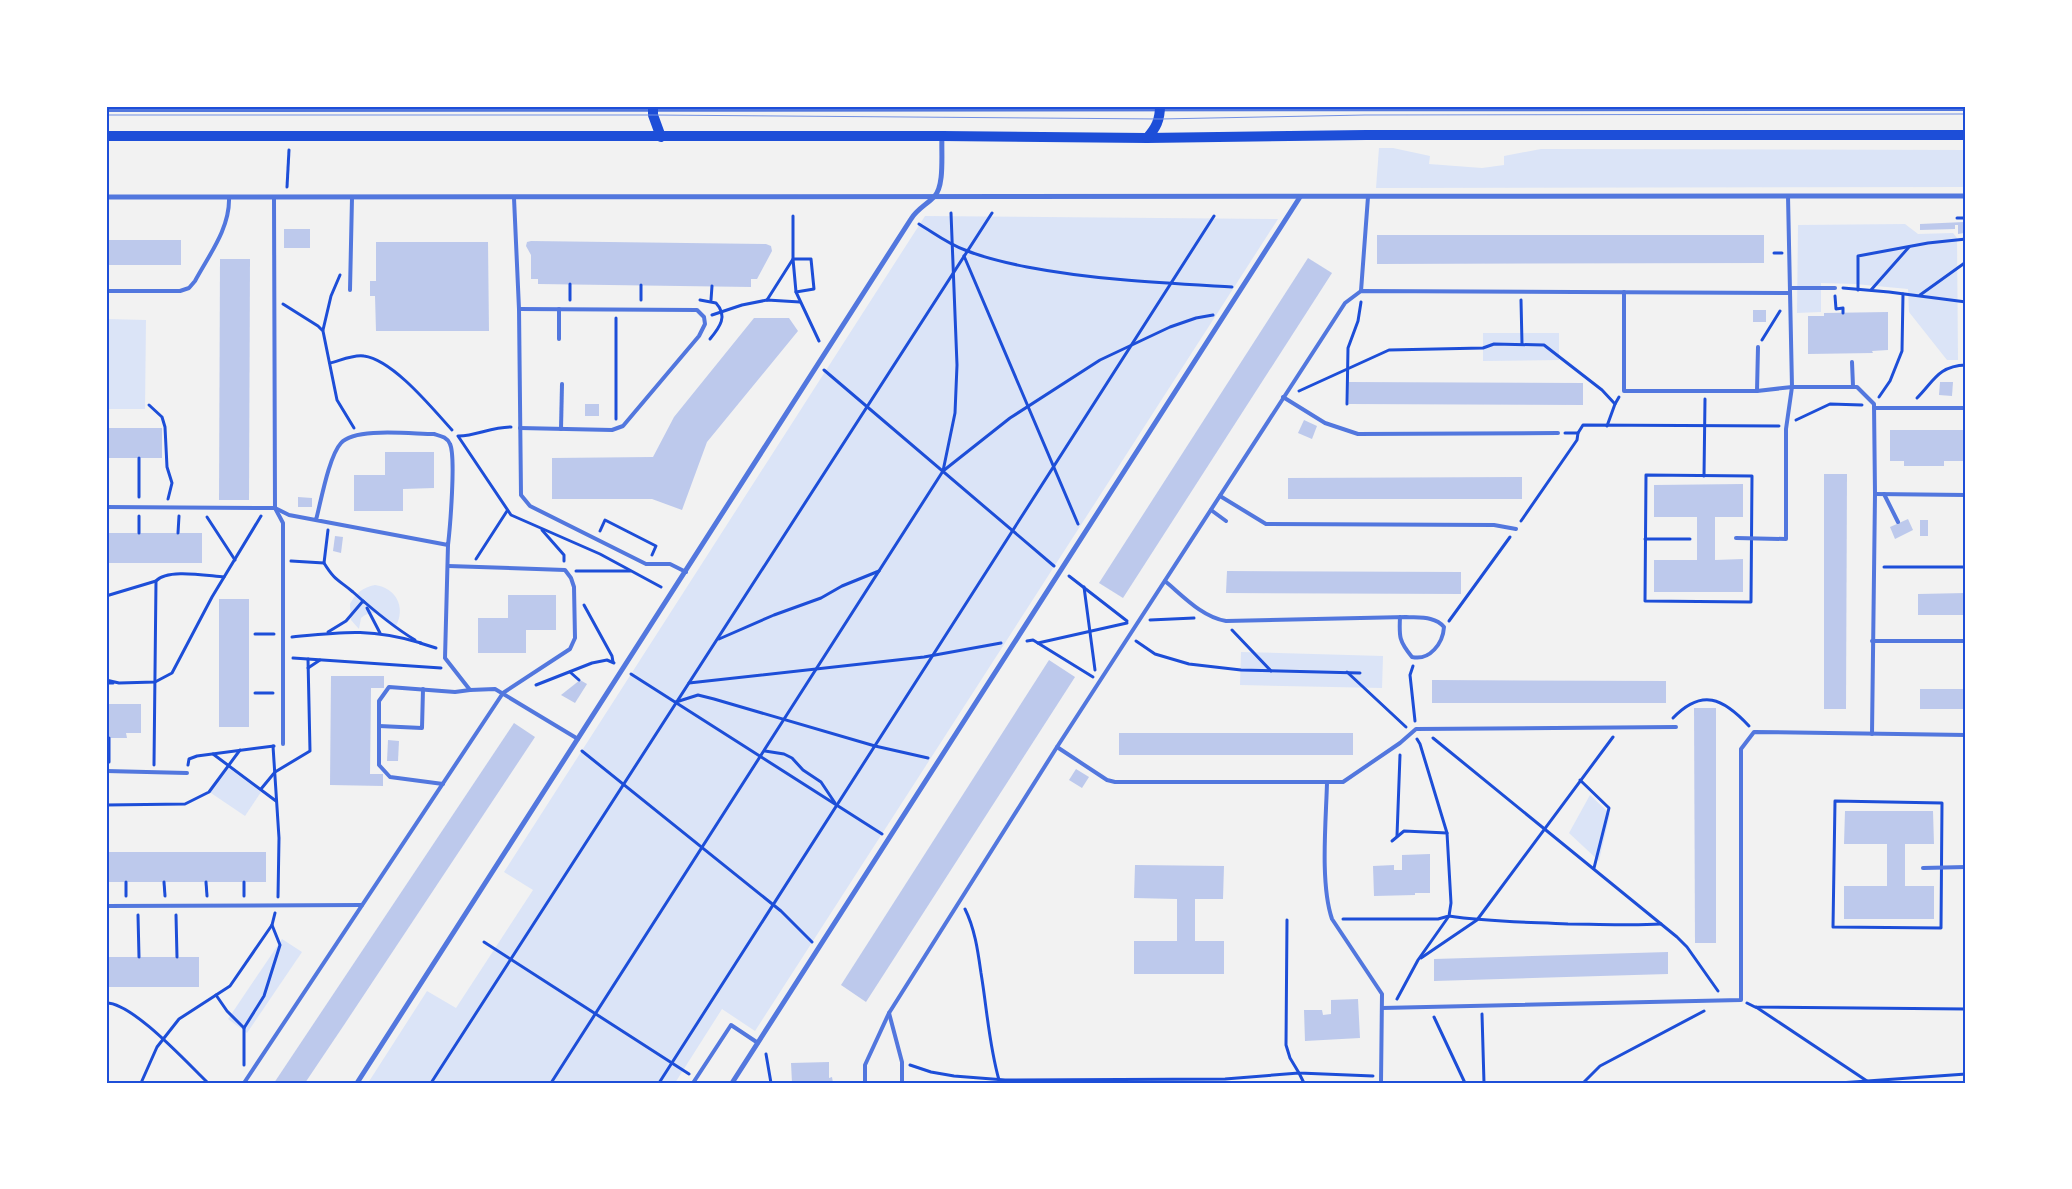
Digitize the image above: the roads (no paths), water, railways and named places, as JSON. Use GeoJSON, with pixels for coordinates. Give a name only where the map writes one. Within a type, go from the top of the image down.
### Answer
{"type":"FeatureCollection","features":[{"type":"Feature","properties":{"kind":"main road"},"geometry":{"type":"LineString","coordinates":[[653,108],[660,137]]}},
{"type":"Feature","properties":{"kind":"main road"},"geometry":{"type":"LineString","coordinates":[[1147,138],[1155,130],[1160,119],[1160,108]]}},
{"type":"Feature","properties":{"kind":"main road"},"geometry":{"type":"LineString","coordinates":[[106,136],[942,136],[1147,138],[1366,135],[1966,135]]}},
{"type":"Feature","properties":{"kind":"street"},"geometry":{"type":"LineString","coordinates":[[357,1083],[915,212],[935,196],[941,185],[942,136]]}},
{"type":"Feature","properties":{"kind":"street"},"geometry":{"type":"LineString","coordinates":[[106,198],[1966,196]]}},
{"type":"Feature","properties":{"kind":"street"},"geometry":{"type":"LineString","coordinates":[[732,1083],[1300,198]]}},
{"type":"Feature","properties":{"kind":"lane"},"geometry":{"type":"LineString","coordinates":[[106,110],[653,108],[1966,109]]}},
{"type":"Feature","properties":{"kind":"lane"},"geometry":{"type":"LineString","coordinates":[[1736,538],[1786,539],[1787,424],[1792,387],[1788,196]]}},
{"type":"Feature","properties":{"kind":"lane"},"geometry":{"type":"LineString","coordinates":[[1361,293],[1368,197]]}},
{"type":"Feature","properties":{"kind":"lane"},"geometry":{"type":"LineString","coordinates":[[106,291],[180,291],[188,288],[195,281],[224,228],[230,212],[229,198]]}},
{"type":"Feature","properties":{"kind":"lane"},"geometry":{"type":"LineString","coordinates":[[274,198],[275,508],[283,523],[283,744]]}},
{"type":"Feature","properties":{"kind":"lane"},"geometry":{"type":"LineString","coordinates":[[350,290],[352,198]]}},
{"type":"Feature","properties":{"kind":"lane"},"geometry":{"type":"LineString","coordinates":[[514,198],[519,309],[521,494],[530,506],[646,564],[670,564],[686,572]]}},
{"type":"Feature","properties":{"kind":"lane"},"geometry":{"type":"LineString","coordinates":[[1790,288],[1835,288]]}},
{"type":"Feature","properties":{"kind":"lane"},"geometry":{"type":"LineString","coordinates":[[1624,292],[1624,391],[1756,391],[1792,387],[1857,386],[1874,406],[1875,494],[1872,734]]}},
{"type":"Feature","properties":{"kind":"lane"},"geometry":{"type":"LineString","coordinates":[[865,1083],[865,1066],[889,1013],[1057,747],[1345,303],[1361,293],[1790,293]]}},
{"type":"Feature","properties":{"kind":"lane"},"geometry":{"type":"LineString","coordinates":[[519,309],[697,310],[704,317],[705,324],[699,336],[623,426],[612,430],[520,428]]}},
{"type":"Feature","properties":{"kind":"lane"},"geometry":{"type":"LineString","coordinates":[[559,309],[559,339]]}},
{"type":"Feature","properties":{"kind":"lane"},"geometry":{"type":"LineString","coordinates":[[1756,391],[1758,347]]}},
{"type":"Feature","properties":{"kind":"lane"},"geometry":{"type":"LineString","coordinates":[[1852,362],[1853,386]]}},
{"type":"Feature","properties":{"kind":"lane"},"geometry":{"type":"LineString","coordinates":[[561,428],[562,384]]}},
{"type":"Feature","properties":{"kind":"lane"},"geometry":{"type":"LineString","coordinates":[[1283,397],[1325,424],[1358,434],[1558,433]]}},
{"type":"Feature","properties":{"kind":"lane"},"geometry":{"type":"LineString","coordinates":[[1874,406],[1966,408]]}},
{"type":"Feature","properties":{"kind":"lane"},"geometry":{"type":"LineString","coordinates":[[316,520],[335,452],[346,438],[366,433],[434,434],[443,436],[449,442],[452,449],[445,658],[470,690]]}},
{"type":"Feature","properties":{"kind":"lane"},"geometry":{"type":"LineString","coordinates":[[1875,494],[1966,494]]}},
{"type":"Feature","properties":{"kind":"lane"},"geometry":{"type":"LineString","coordinates":[[1884,494],[1898,522]]}},
{"type":"Feature","properties":{"kind":"lane"},"geometry":{"type":"LineString","coordinates":[[1220,496],[1266,524],[1494,526],[1516,529]]}},
{"type":"Feature","properties":{"kind":"lane"},"geometry":{"type":"LineString","coordinates":[[106,507],[266,507],[275,508],[289,515],[448,545]]}},
{"type":"Feature","properties":{"kind":"lane"},"geometry":{"type":"LineString","coordinates":[[1211,510],[1226,521]]}},
{"type":"Feature","properties":{"kind":"lane"},"geometry":{"type":"LineString","coordinates":[[244,1083],[503,693],[570,649],[575,638],[574,587],[571,578],[565,570],[448,566]]}},
{"type":"Feature","properties":{"kind":"lane"},"geometry":{"type":"LineString","coordinates":[[1165,581],[1206,613],[1226,621],[1400,617],[1432,618],[1439,621],[1444,627],[1444,634],[1437,646],[1427,656],[1412,657],[1399,639],[1400,617]]}},
{"type":"Feature","properties":{"kind":"lane"},"geometry":{"type":"LineString","coordinates":[[1872,642],[1966,641]]}},
{"type":"Feature","properties":{"kind":"lane"},"geometry":{"type":"LineString","coordinates":[[443,784],[390,777],[379,765],[379,701],[389,687],[455,692],[496,689],[578,739]]}},
{"type":"Feature","properties":{"kind":"lane"},"geometry":{"type":"LineString","coordinates":[[379,726],[422,728],[422,689]]}},
{"type":"Feature","properties":{"kind":"lane"},"geometry":{"type":"LineString","coordinates":[[1057,747],[1107,780],[1115,782],[1327,783],[1343,782],[1400,743],[1416,729],[1676,727]]}},
{"type":"Feature","properties":{"kind":"lane"},"geometry":{"type":"LineString","coordinates":[[1382,1008],[1741,1000],[1740,748],[1754,732],[1966,735]]}},
{"type":"Feature","properties":{"kind":"lane"},"geometry":{"type":"LineString","coordinates":[[108,771],[187,772]]}},
{"type":"Feature","properties":{"kind":"lane"},"geometry":{"type":"LineString","coordinates":[[1327,783],[1328,906],[1332,919],[1382,994],[1381,1083]]}},
{"type":"Feature","properties":{"kind":"lane"},"geometry":{"type":"LineString","coordinates":[[1923,868],[1966,867]]}},
{"type":"Feature","properties":{"kind":"lane"},"geometry":{"type":"LineString","coordinates":[[106,906],[362,905]]}},
{"type":"Feature","properties":{"kind":"lane"},"geometry":{"type":"LineString","coordinates":[[889,1013],[902,1062],[902,1083]]}},
{"type":"Feature","properties":{"kind":"lane"},"geometry":{"type":"LineString","coordinates":[[695,1081],[730,1025],[758,1043]]}},
{"type":"Feature","properties":{"kind":"tram line"},"geometry":{"type":"LineString","coordinates":[[106,115],[653,115],[1160,119],[1365,115],[1966,114]]}}]}
